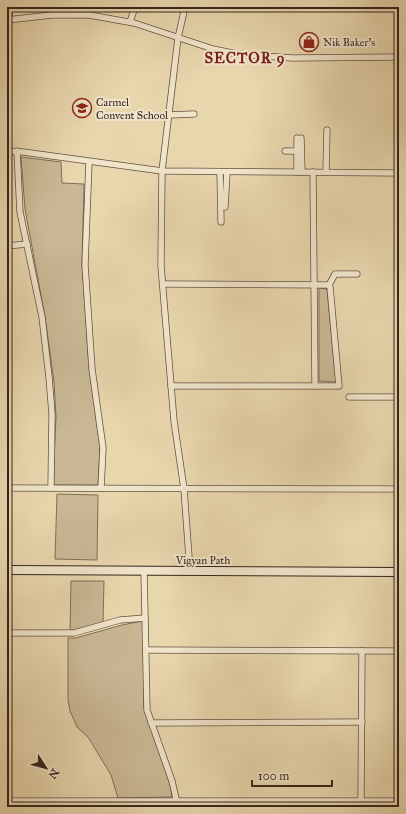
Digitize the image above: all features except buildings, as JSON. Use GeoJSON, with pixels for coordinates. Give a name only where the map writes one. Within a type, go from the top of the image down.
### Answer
{"type":"FeatureCollection","features":[{"type":"Feature","properties":{"kind":"main road","name":"Vigyan Path"},"geometry":{"type":"LineString","coordinates":[[7,570],[399,572]]}},
{"type":"Feature","properties":{"kind":"street"},"geometry":{"type":"LineString","coordinates":[[8,7],[9,19],[52,15],[89,15],[130,22],[213,49],[237,54],[292,58],[399,57]]}},
{"type":"Feature","properties":{"kind":"street"},"geometry":{"type":"LineString","coordinates":[[130,22],[135,7]]}},
{"type":"Feature","properties":{"kind":"street"},"geometry":{"type":"LineString","coordinates":[[185,7],[178,38],[162,171],[161,266],[174,421],[184,489],[190,571]]}},
{"type":"Feature","properties":{"kind":"street"},"geometry":{"type":"LineString","coordinates":[[168,115],[194,114]]}},
{"type":"Feature","properties":{"kind":"street"},"geometry":{"type":"LineString","coordinates":[[326,130],[326,172]]}},
{"type":"Feature","properties":{"kind":"street"},"geometry":{"type":"LineString","coordinates":[[299,138],[299,172],[297,151],[299,138]]}},
{"type":"Feature","properties":{"kind":"street"},"geometry":{"type":"LineString","coordinates":[[7,151],[17,151],[162,171],[399,173]]}},
{"type":"Feature","properties":{"kind":"street"},"geometry":{"type":"LineString","coordinates":[[17,151],[20,212],[42,317],[49,377],[52,414],[51,488]]}},
{"type":"Feature","properties":{"kind":"street"},"geometry":{"type":"LineString","coordinates":[[285,151],[297,151]]}},
{"type":"Feature","properties":{"kind":"street"},"geometry":{"type":"LineString","coordinates":[[89,162],[85,265],[92,369],[103,448],[101,488]]}},
{"type":"Feature","properties":{"kind":"street"},"geometry":{"type":"LineString","coordinates":[[220,172],[221,222]]}},
{"type":"Feature","properties":{"kind":"street"},"geometry":{"type":"LineString","coordinates":[[225,207],[227,172]]}},
{"type":"Feature","properties":{"kind":"street"},"geometry":{"type":"LineString","coordinates":[[313,172],[315,386]]}},
{"type":"Feature","properties":{"kind":"street"},"geometry":{"type":"LineString","coordinates":[[7,246],[27,244]]}},
{"type":"Feature","properties":{"kind":"street"},"geometry":{"type":"LineString","coordinates":[[171,386],[340,386],[329,285],[333,276],[338,273],[357,274]]}},
{"type":"Feature","properties":{"kind":"street"},"geometry":{"type":"LineString","coordinates":[[162,284],[329,285]]}},
{"type":"Feature","properties":{"kind":"street"},"geometry":{"type":"LineString","coordinates":[[349,397],[399,397]]}},
{"type":"Feature","properties":{"kind":"street"},"geometry":{"type":"LineString","coordinates":[[7,488],[399,489]]}},
{"type":"Feature","properties":{"kind":"street"},"geometry":{"type":"LineString","coordinates":[[144,571],[147,710],[172,781],[177,804]]}},
{"type":"Feature","properties":{"kind":"street"},"geometry":{"type":"LineString","coordinates":[[7,633],[74,633],[120,620],[145,618]]}},
{"type":"Feature","properties":{"kind":"street"},"geometry":{"type":"LineString","coordinates":[[146,650],[399,652]]}},
{"type":"Feature","properties":{"kind":"street"},"geometry":{"type":"LineString","coordinates":[[361,801],[362,651]]}},
{"type":"Feature","properties":{"kind":"street"},"geometry":{"type":"LineString","coordinates":[[151,723],[362,722]]}},
{"type":"Feature","properties":{"kind":"street"},"geometry":{"type":"LineString","coordinates":[[7,801],[177,804],[399,801]]}},
{"type":"Feature","properties":{"kind":"shaded area"},"geometry":{"type":"Polygon","coordinates":[[[21,157],[61,162],[62,183],[84,184],[82,264],[89,366],[100,448],[98,485],[53,485],[56,417],[54,382],[45,317],[25,209],[21,157]]]}},
{"type":"Feature","properties":{"kind":"shaded area"},"geometry":{"type":"Polygon","coordinates":[[[319,288],[327,289],[336,382],[319,381],[319,288]]]}},
{"type":"Feature","properties":{"kind":"shaded area"},"geometry":{"type":"Polygon","coordinates":[[[57,494],[98,495],[97,560],[55,559],[57,494]]]}},
{"type":"Feature","properties":{"kind":"shaded area"},"geometry":{"type":"Polygon","coordinates":[[[71,581],[104,581],[103,622],[70,631],[71,581]]]}},
{"type":"Feature","properties":{"kind":"shaded area"},"geometry":{"type":"Polygon","coordinates":[[[143,621],[144,708],[170,784],[172,797],[118,798],[111,775],[88,737],[77,727],[70,711],[68,700],[68,638],[76,638],[122,625],[143,621]]]}},
{"type":"Feature","properties":{"kind":"place","name":"Nik Baker's"},"geometry":{"type":"Point","coordinates":[309,42]}},
{"type":"Feature","properties":{"kind":"place","name":"Carmel Convent School"},"geometry":{"type":"Point","coordinates":[82,108]}},
{"type":"Feature","properties":{"kind":"district","name":"SECTOR 9"},"geometry":{"type":"Point","coordinates":[245,58]}}]}
